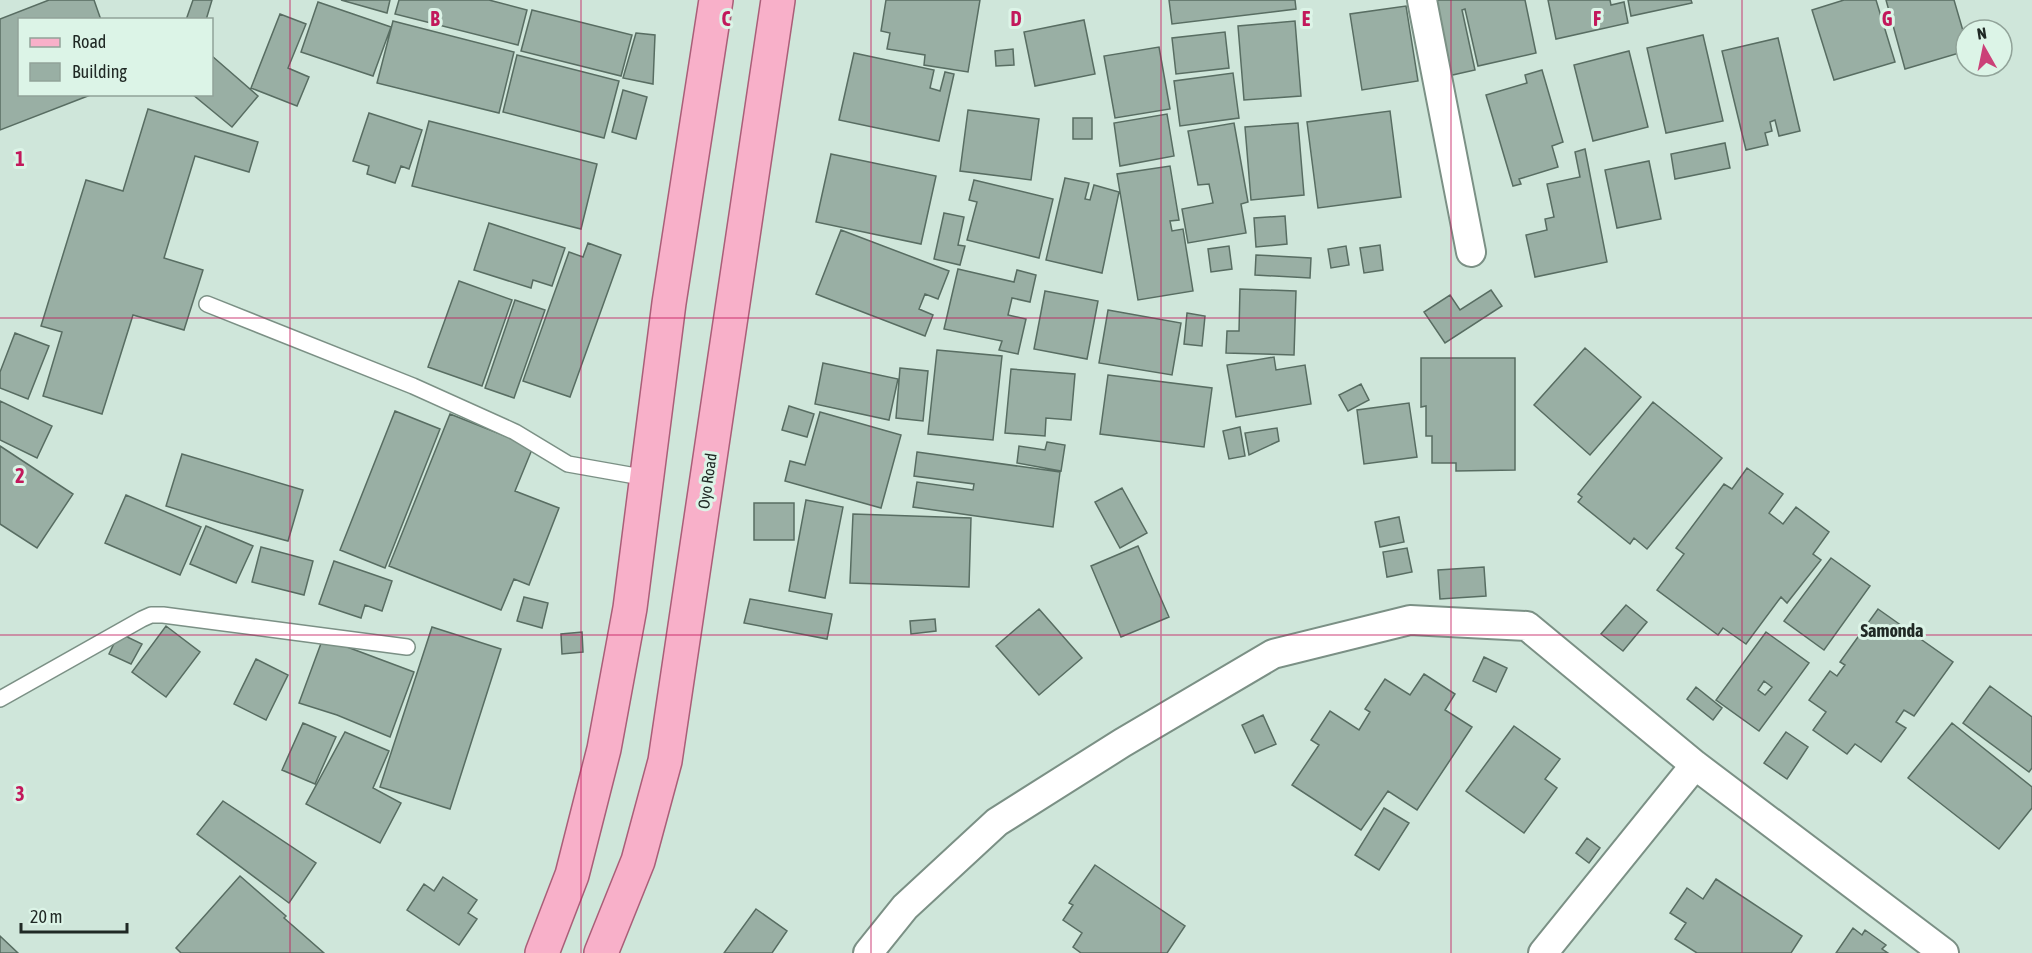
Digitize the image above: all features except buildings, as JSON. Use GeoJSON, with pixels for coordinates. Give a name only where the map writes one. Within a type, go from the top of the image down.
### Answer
{"type":"FeatureCollection","features":[{"type":"Feature","properties":{"kind":"main road"},"geometry":{"type":"LineString","coordinates":[[542,953],[572,875],[604,750],[630,608],[669,303],[716,0]]}},
{"type":"Feature","properties":{"kind":"main road","name":"Oyo Road"},"geometry":{"type":"LineString","coordinates":[[601,953],[638,861],[665,761],[778,0]]}},
{"type":"Feature","properties":{"kind":"street"},"geometry":{"type":"LineString","coordinates":[[1422,0],[1471,252]]}},
{"type":"Feature","properties":{"kind":"street"},"geometry":{"type":"LineString","coordinates":[[868,953],[905,907],[997,822],[1122,743],[1273,654],[1410,620],[1527,627],[1695,765],[1944,953]]}},
{"type":"Feature","properties":{"kind":"street"},"geometry":{"type":"LineString","coordinates":[[1544,953],[1695,765]]}},
{"type":"Feature","properties":{"kind":"lane"},"geometry":{"type":"LineString","coordinates":[[207,304],[464,409],[515,432],[568,464],[647,478]]}},
{"type":"Feature","properties":{"kind":"lane"},"geometry":{"type":"LineString","coordinates":[[0,699],[151,615],[407,647]]}},
{"type":"Feature","properties":{"kind":"district","name":"Samonda"},"geometry":{"type":"Point","coordinates":[1892,631]}}]}
